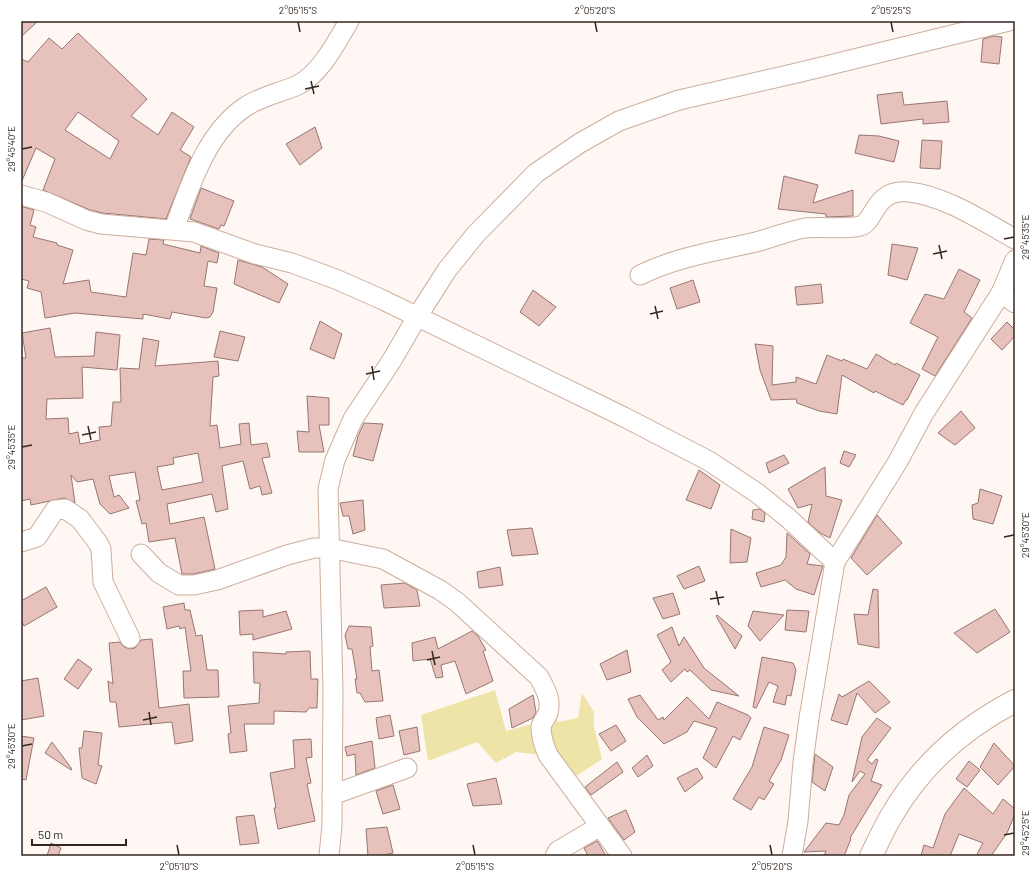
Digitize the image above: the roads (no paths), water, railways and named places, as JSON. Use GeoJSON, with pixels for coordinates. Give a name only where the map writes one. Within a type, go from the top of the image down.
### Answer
{"type":"FeatureCollection","features":[{"type":"Feature","properties":{"kind":"highway"},"geometry":{"type":"LineString","coordinates":[[871,856],[892,815],[907,792],[944,750],[964,732],[1015,701]]}},
{"type":"Feature","properties":{"kind":"street"},"geometry":{"type":"LineString","coordinates":[[174,229],[193,178],[212,143],[220,132],[244,107],[260,98],[299,84],[310,76],[322,62],[349,21]]}},
{"type":"Feature","properties":{"kind":"street"},"geometry":{"type":"LineString","coordinates":[[329,856],[332,825],[334,689],[328,489],[337,454],[353,419],[392,360],[447,270],[476,234],[504,203],[536,173],[580,143],[619,121],[679,100],[802,72],[1009,21]]}},
{"type":"Feature","properties":{"kind":"street"},"geometry":{"type":"LineString","coordinates":[[640,275],[654,268],[700,253],[757,242],[788,232],[819,227],[859,226],[867,222],[874,208],[882,199],[892,194],[907,192],[940,201],[969,214],[1015,240]]}},
{"type":"Feature","properties":{"kind":"street"},"geometry":{"type":"LineString","coordinates":[[21,195],[46,202],[86,220],[101,224],[174,229],[194,232],[255,254],[292,263],[338,280],[624,417],[709,461],[757,493],[788,518],[834,562]]}},
{"type":"Feature","properties":{"kind":"street"},"geometry":{"type":"LineString","coordinates":[[792,856],[798,821],[803,762],[809,718],[834,562],[897,463],[924,413],[1008,298],[1015,260]]}},
{"type":"Feature","properties":{"kind":"street"},"geometry":{"type":"LineString","coordinates":[[21,542],[37,537],[55,510],[66,509],[80,519],[101,549],[103,582],[130,638]]}},
{"type":"Feature","properties":{"kind":"street"},"geometry":{"type":"LineString","coordinates":[[141,554],[159,573],[169,580],[179,585],[194,585],[217,580],[287,555],[314,548],[329,548],[383,559],[440,590],[457,602],[539,677],[547,692],[550,705],[548,714],[541,725],[542,740],[548,755],[622,856]]}},
{"type":"Feature","properties":{"kind":"street"},"geometry":{"type":"LineString","coordinates":[[332,796],[407,768]]}},
{"type":"Feature","properties":{"kind":"street"},"geometry":{"type":"LineString","coordinates":[[555,856],[558,851],[600,826]]}}]}
